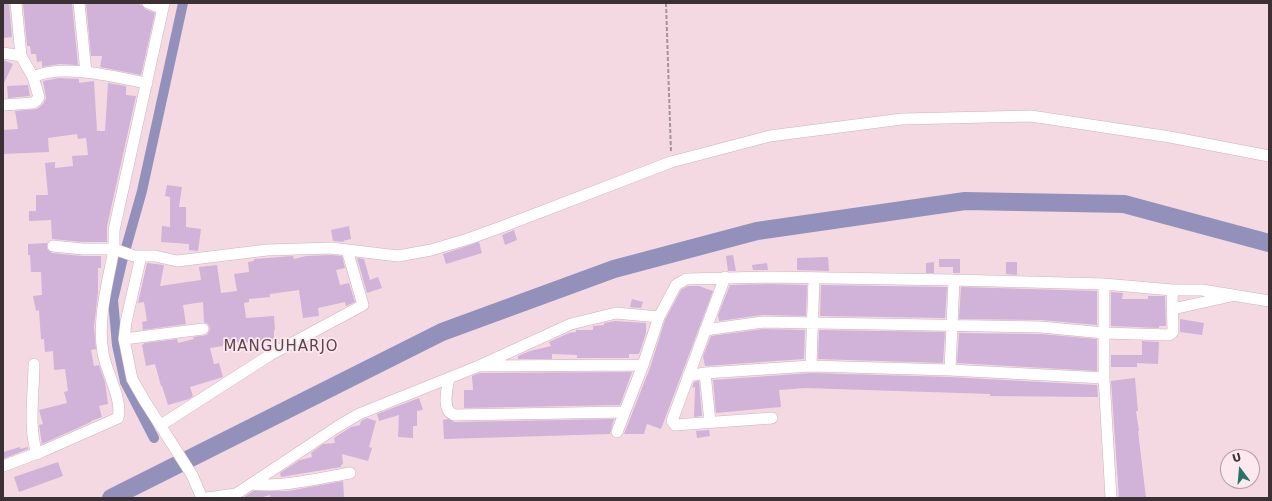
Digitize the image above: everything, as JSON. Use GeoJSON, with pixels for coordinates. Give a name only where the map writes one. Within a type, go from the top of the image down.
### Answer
{"type":"FeatureCollection","features":[{"type":"Feature","properties":{"kind":"street"},"geometry":{"type":"LineString","coordinates":[[3,105],[33,103],[39,97],[33,77],[21,56],[16,3]]}},
{"type":"Feature","properties":{"kind":"street"},"geometry":{"type":"LineString","coordinates":[[79,3],[86,72]]}},
{"type":"Feature","properties":{"kind":"street"},"geometry":{"type":"LineString","coordinates":[[3,466],[37,454],[118,418],[119,403],[103,352],[102,324],[117,250],[114,230],[163,6],[148,3]]}},
{"type":"Feature","properties":{"kind":"street"},"geometry":{"type":"LineString","coordinates":[[3,53],[21,56]]}},
{"type":"Feature","properties":{"kind":"street"},"geometry":{"type":"LineString","coordinates":[[33,77],[42,72],[86,72],[147,83]]}},
{"type":"Feature","properties":{"kind":"street"},"geometry":{"type":"LineString","coordinates":[[53,246],[117,250],[138,256],[155,256],[177,260],[267,250],[331,248],[398,256],[431,250],[468,239],[671,162],[770,136],[902,119],[1031,116],[1170,137],[1269,156]]}},
{"type":"Feature","properties":{"kind":"street"},"geometry":{"type":"LineString","coordinates":[[161,425],[270,355],[363,305],[346,250]]}},
{"type":"Feature","properties":{"kind":"street"},"geometry":{"type":"LineString","coordinates":[[138,256],[124,339],[132,379],[192,474],[202,498]]}},
{"type":"Feature","properties":{"kind":"street"},"geometry":{"type":"LineString","coordinates":[[725,277],[672,422],[675,425],[772,418]]}},
{"type":"Feature","properties":{"kind":"street"},"geometry":{"type":"LineString","coordinates":[[617,432],[643,365],[658,317],[676,286],[686,279],[725,277],[814,278],[1104,284],[1172,290],[1202,290],[1269,301]]}},
{"type":"Feature","properties":{"kind":"street"},"geometry":{"type":"LineString","coordinates":[[811,366],[814,278]]}},
{"type":"Feature","properties":{"kind":"street"},"geometry":{"type":"LineString","coordinates":[[950,370],[954,280]]}},
{"type":"Feature","properties":{"kind":"street"},"geometry":{"type":"LineString","coordinates":[[1104,284],[1104,378],[1111,498]]}},
{"type":"Feature","properties":{"kind":"street"},"geometry":{"type":"LineString","coordinates":[[705,330],[763,322],[812,322],[1041,327],[1104,333],[1172,334],[1174,332],[1172,290]]}},
{"type":"Feature","properties":{"kind":"street"},"geometry":{"type":"LineString","coordinates":[[1173,309],[1237,295]]}},
{"type":"Feature","properties":{"kind":"street"},"geometry":{"type":"LineString","coordinates":[[207,498],[233,496],[359,414],[478,366],[571,324],[616,313],[658,317]]}},
{"type":"Feature","properties":{"kind":"street"},"geometry":{"type":"LineString","coordinates":[[124,339],[203,329]]}},
{"type":"Feature","properties":{"kind":"street"},"geometry":{"type":"LineString","coordinates":[[34,364],[32,424],[37,454]]}},
{"type":"Feature","properties":{"kind":"street"},"geometry":{"type":"LineString","coordinates":[[478,366],[643,365]]}},
{"type":"Feature","properties":{"kind":"street"},"geometry":{"type":"LineString","coordinates":[[688,376],[705,373],[811,366],[950,370],[1104,378]]}},
{"type":"Feature","properties":{"kind":"street"},"geometry":{"type":"LineString","coordinates":[[705,373],[710,422]]}},
{"type":"Feature","properties":{"kind":"street"},"geometry":{"type":"LineString","coordinates":[[449,378],[446,391],[448,410],[451,414],[455,415],[624,412]]}},
{"type":"Feature","properties":{"kind":"street"},"geometry":{"type":"LineString","coordinates":[[252,484],[262,486],[350,473]]}},
{"type":"Feature","properties":{"kind":"path"},"geometry":{"type":"LineString","coordinates":[[666,3],[671,162]]}},
{"type":"Feature","properties":{"kind":"building"},"geometry":{"type":"Polygon","coordinates":[[[3,3],[9,3],[12,37],[3,38],[3,3]]]}},
{"type":"Feature","properties":{"kind":"building"},"geometry":{"type":"Polygon","coordinates":[[[23,3],[72,3],[78,65],[59,64],[42,67],[42,61],[37,62],[36,54],[31,54],[30,46],[27,46],[23,3]]]}},
{"type":"Feature","properties":{"kind":"building"},"geometry":{"type":"Polygon","coordinates":[[[86,3],[135,3],[142,5],[145,9],[155,13],[141,75],[100,67],[102,56],[91,56],[86,3]]]}},
{"type":"Feature","properties":{"kind":"building"},"geometry":{"type":"Polygon","coordinates":[[[3,60],[13,64],[3,85],[3,60]]]}},
{"type":"Feature","properties":{"kind":"building"},"geometry":{"type":"Polygon","coordinates":[[[59,78],[79,79],[79,83],[94,81],[97,131],[105,131],[108,83],[126,86],[126,95],[136,96],[107,226],[107,242],[83,242],[52,239],[51,220],[29,221],[29,211],[36,211],[36,195],[48,195],[45,163],[55,162],[55,168],[73,166],[72,156],[88,155],[86,138],[78,139],[77,134],[48,138],[49,152],[3,154],[3,130],[18,129],[15,111],[37,109],[43,104],[46,98],[43,81],[59,78]]]}},
{"type":"Feature","properties":{"kind":"building"},"geometry":{"type":"Polygon","coordinates":[[[28,85],[30,96],[8,98],[7,86],[28,85]]]}},
{"type":"Feature","properties":{"kind":"building"},"geometry":{"type":"Polygon","coordinates":[[[167,185],[182,187],[179,207],[186,207],[186,227],[201,229],[198,251],[189,250],[189,244],[161,242],[162,226],[170,227],[170,197],[165,196],[167,185]]]}},
{"type":"Feature","properties":{"kind":"building"},"geometry":{"type":"Polygon","coordinates":[[[349,226],[351,239],[343,241],[344,242],[333,241],[331,230],[349,226]]]}},
{"type":"Feature","properties":{"kind":"building"},"geometry":{"type":"Polygon","coordinates":[[[514,230],[517,240],[505,245],[502,235],[514,230]]]}},
{"type":"Feature","properties":{"kind":"building"},"geometry":{"type":"Polygon","coordinates":[[[479,242],[482,253],[446,264],[443,254],[479,242]]]}},
{"type":"Feature","properties":{"kind":"building"},"geometry":{"type":"Polygon","coordinates":[[[47,243],[47,249],[52,253],[101,256],[101,268],[98,268],[98,292],[94,327],[96,349],[91,350],[94,366],[99,365],[105,382],[108,404],[99,406],[102,417],[42,444],[39,425],[43,424],[39,410],[67,403],[64,392],[68,391],[65,369],[54,370],[53,351],[45,352],[44,339],[41,339],[39,310],[36,311],[33,296],[42,295],[41,272],[31,272],[28,244],[47,243]]]}},
{"type":"Feature","properties":{"kind":"building"},"geometry":{"type":"Polygon","coordinates":[[[733,255],[736,271],[728,271],[726,256],[733,255]]]}},
{"type":"Feature","properties":{"kind":"building"},"geometry":{"type":"Polygon","coordinates":[[[293,256],[294,259],[306,256],[342,256],[345,268],[336,270],[340,285],[349,283],[355,302],[346,306],[345,302],[318,308],[319,316],[303,318],[299,290],[270,294],[270,297],[249,299],[249,302],[244,303],[246,318],[274,316],[274,339],[243,343],[224,343],[223,346],[210,348],[214,364],[219,363],[223,377],[190,387],[193,396],[189,399],[168,405],[155,364],[146,366],[142,345],[145,343],[177,339],[178,343],[194,339],[193,337],[207,335],[210,328],[208,324],[204,322],[203,302],[183,305],[186,324],[143,330],[142,322],[147,321],[144,302],[138,303],[147,263],[164,265],[160,286],[201,280],[199,267],[217,265],[221,293],[237,291],[234,274],[249,272],[248,262],[254,261],[254,259],[293,256]]]}},
{"type":"Feature","properties":{"kind":"building"},"geometry":{"type":"Polygon","coordinates":[[[828,257],[829,271],[797,270],[797,258],[828,257]]]}},
{"type":"Feature","properties":{"kind":"building"},"geometry":{"type":"Polygon","coordinates":[[[357,258],[364,259],[370,280],[378,277],[382,288],[367,293],[357,258]]]}},
{"type":"Feature","properties":{"kind":"building"},"geometry":{"type":"Polygon","coordinates":[[[939,259],[960,259],[960,273],[953,273],[953,267],[939,267],[939,259]]]}},
{"type":"Feature","properties":{"kind":"building"},"geometry":{"type":"Polygon","coordinates":[[[934,262],[934,273],[926,273],[926,263],[934,262]]]}},
{"type":"Feature","properties":{"kind":"building"},"geometry":{"type":"Polygon","coordinates":[[[1006,262],[1017,262],[1017,275],[1006,274],[1006,262]]]}},
{"type":"Feature","properties":{"kind":"building"},"geometry":{"type":"Polygon","coordinates":[[[767,263],[768,270],[753,270],[752,265],[767,263]]]}},
{"type":"Feature","properties":{"kind":"building"},"geometry":{"type":"Polygon","coordinates":[[[730,285],[807,285],[806,316],[762,315],[719,321],[718,315],[730,285]]]}},
{"type":"Feature","properties":{"kind":"building"},"geometry":{"type":"Polygon","coordinates":[[[821,285],[947,287],[945,318],[820,316],[821,285]]]}},
{"type":"Feature","properties":{"kind":"building"},"geometry":{"type":"Polygon","coordinates":[[[688,286],[699,286],[713,291],[661,429],[647,424],[644,434],[624,434],[650,368],[665,320],[681,290],[688,286]]]}},
{"type":"Feature","properties":{"kind":"building"},"geometry":{"type":"Polygon","coordinates":[[[961,287],[1097,291],[1097,325],[1041,320],[959,319],[961,287]]]}},
{"type":"Feature","properties":{"kind":"building"},"geometry":{"type":"Polygon","coordinates":[[[1111,292],[1123,293],[1122,299],[1148,299],[1148,296],[1165,296],[1166,326],[1159,326],[1159,328],[1111,326],[1111,292]]]}},
{"type":"Feature","properties":{"kind":"building"},"geometry":{"type":"Polygon","coordinates":[[[632,299],[643,302],[641,308],[630,307],[632,299]]]}},
{"type":"Feature","properties":{"kind":"building"},"geometry":{"type":"Polygon","coordinates":[[[1180,319],[1204,323],[1202,335],[1180,332],[1180,319]]]}},
{"type":"Feature","properties":{"kind":"building"},"geometry":{"type":"Polygon","coordinates":[[[615,321],[646,323],[646,333],[639,354],[629,354],[629,358],[577,358],[577,355],[552,354],[552,359],[518,359],[518,356],[530,351],[551,346],[549,342],[569,333],[576,332],[576,330],[593,330],[593,326],[604,325],[604,323],[615,321]]]}},
{"type":"Feature","properties":{"kind":"building"},"geometry":{"type":"Polygon","coordinates":[[[763,329],[805,330],[804,359],[705,366],[703,356],[711,336],[763,329]]]}},
{"type":"Feature","properties":{"kind":"building"},"geometry":{"type":"Polygon","coordinates":[[[819,330],[945,332],[943,363],[818,359],[819,330]]]}},
{"type":"Feature","properties":{"kind":"building"},"geometry":{"type":"Polygon","coordinates":[[[959,333],[1041,334],[1097,339],[1097,371],[957,363],[959,333]]]}},
{"type":"Feature","properties":{"kind":"building"},"geometry":{"type":"Polygon","coordinates":[[[1142,341],[1159,342],[1158,364],[1137,363],[1137,367],[1111,367],[1111,355],[1142,355],[1142,341]]]}},
{"type":"Feature","properties":{"kind":"building"},"geometry":{"type":"Polygon","coordinates":[[[632,372],[620,405],[464,408],[464,390],[473,390],[472,376],[480,373],[632,372]]]}},
{"type":"Feature","properties":{"kind":"building"},"geometry":{"type":"Polygon","coordinates":[[[811,373],[950,377],[1097,385],[1098,397],[990,396],[990,394],[805,388],[779,390],[781,407],[716,413],[713,380],[811,373]]]}},
{"type":"Feature","properties":{"kind":"building"},"geometry":{"type":"Polygon","coordinates":[[[1135,378],[1138,411],[1136,411],[1146,498],[1119,498],[1111,381],[1135,378]]]}},
{"type":"Feature","properties":{"kind":"building"},"geometry":{"type":"Polygon","coordinates":[[[699,381],[702,416],[694,417],[695,387],[692,388],[694,382],[699,381]]]}},
{"type":"Feature","properties":{"kind":"building"},"geometry":{"type":"Polygon","coordinates":[[[419,398],[423,410],[417,411],[417,426],[413,426],[413,438],[398,437],[399,415],[379,421],[377,414],[419,398]]]}},
{"type":"Feature","properties":{"kind":"building"},"geometry":{"type":"Polygon","coordinates":[[[367,418],[376,421],[369,447],[372,448],[368,461],[342,454],[343,464],[341,467],[281,477],[280,473],[300,460],[312,457],[311,453],[323,444],[335,443],[334,438],[351,427],[360,425],[361,421],[367,418]]]}},
{"type":"Feature","properties":{"kind":"building"},"geometry":{"type":"Polygon","coordinates":[[[448,419],[455,422],[614,419],[610,434],[444,439],[443,420],[448,419]]]}},
{"type":"Feature","properties":{"kind":"building"},"geometry":{"type":"Polygon","coordinates":[[[709,430],[710,436],[697,438],[696,431],[709,430]]]}},
{"type":"Feature","properties":{"kind":"building"},"geometry":{"type":"Polygon","coordinates":[[[20,447],[20,449],[28,447],[28,449],[3,459],[3,452],[20,447]]]}},
{"type":"Feature","properties":{"kind":"building"},"geometry":{"type":"Polygon","coordinates":[[[58,462],[63,476],[19,492],[14,477],[58,462]]]}},
{"type":"Feature","properties":{"kind":"building"},"geometry":{"type":"Polygon","coordinates":[[[343,481],[344,498],[271,498],[270,495],[259,498],[243,498],[253,491],[288,491],[343,481]]]}},
{"type":"Feature","properties":{"kind":"waterway"},"geometry":{"type":"LineString","coordinates":[[154,438],[125,382],[117,345],[113,300],[142,191],[183,3]]}},
{"type":"Feature","properties":{"kind":"waterway"},"geometry":{"type":"LineString","coordinates":[[111,498],[442,332],[614,269],[757,231],[965,201],[1124,204],[1269,243]]}},
{"type":"Feature","properties":{"kind":"district","name":"MANGUHARJO"},"geometry":{"type":"Point","coordinates":[281,347]}}]}
